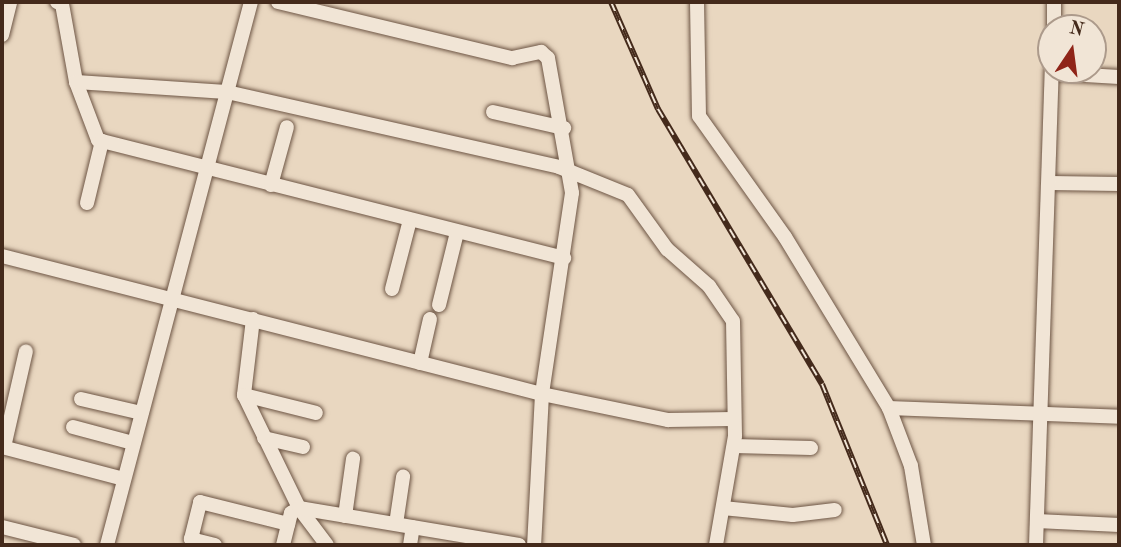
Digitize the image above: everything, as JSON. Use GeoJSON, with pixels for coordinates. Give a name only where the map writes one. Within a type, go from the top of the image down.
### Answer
{"type":"FeatureCollection","features":[{"type":"Feature","properties":{"kind":"street"},"geometry":{"type":"LineString","coordinates":[[2,35],[10,2]]}},
{"type":"Feature","properties":{"kind":"street"},"geometry":{"type":"LineString","coordinates":[[57,2],[62,4],[76,82],[102,141],[87,203]]}},
{"type":"Feature","properties":{"kind":"street"},"geometry":{"type":"LineString","coordinates":[[107,545],[170,299],[251,2]]}},
{"type":"Feature","properties":{"kind":"street"},"geometry":{"type":"LineString","coordinates":[[278,2],[512,58],[541,52],[548,58],[571,171],[564,258],[542,394],[534,545]]}},
{"type":"Feature","properties":{"kind":"street"},"geometry":{"type":"LineString","coordinates":[[696,2],[699,116],[785,237],[889,408],[911,466],[924,545]]}},
{"type":"Feature","properties":{"kind":"street"},"geometry":{"type":"LineString","coordinates":[[76,82],[227,92],[571,171],[628,195],[667,249],[709,285],[729,312],[736,336],[734,446],[716,545]]}},
{"type":"Feature","properties":{"kind":"street"},"geometry":{"type":"LineString","coordinates":[[1036,545],[1052,84]]}},
{"type":"Feature","properties":{"kind":"street"},"geometry":{"type":"LineString","coordinates":[[493,112],[564,128]]}},
{"type":"Feature","properties":{"kind":"street"},"geometry":{"type":"LineString","coordinates":[[271,185],[287,127]]}},
{"type":"Feature","properties":{"kind":"street"},"geometry":{"type":"LineString","coordinates":[[102,141],[564,258]]}},
{"type":"Feature","properties":{"kind":"street"},"geometry":{"type":"LineString","coordinates":[[1049,183],[1119,184]]}},
{"type":"Feature","properties":{"kind":"street"},"geometry":{"type":"LineString","coordinates":[[392,289],[410,220]]}},
{"type":"Feature","properties":{"kind":"street"},"geometry":{"type":"LineString","coordinates":[[439,305],[457,232]]}},
{"type":"Feature","properties":{"kind":"street"},"geometry":{"type":"LineString","coordinates":[[2,256],[542,394],[668,420],[733,419]]}},
{"type":"Feature","properties":{"kind":"street"},"geometry":{"type":"LineString","coordinates":[[420,363],[430,319]]}},
{"type":"Feature","properties":{"kind":"street"},"geometry":{"type":"LineString","coordinates":[[253,320],[244,395],[299,508],[327,545]]}},
{"type":"Feature","properties":{"kind":"street"},"geometry":{"type":"LineString","coordinates":[[26,351],[3,447],[124,479]]}},
{"type":"Feature","properties":{"kind":"street"},"geometry":{"type":"LineString","coordinates":[[244,395],[316,413]]}},
{"type":"Feature","properties":{"kind":"street"},"geometry":{"type":"LineString","coordinates":[[81,399],[141,413]]}},
{"type":"Feature","properties":{"kind":"street"},"geometry":{"type":"LineString","coordinates":[[889,408],[1119,417]]}},
{"type":"Feature","properties":{"kind":"street"},"geometry":{"type":"LineString","coordinates":[[73,427],[133,443]]}},
{"type":"Feature","properties":{"kind":"street"},"geometry":{"type":"LineString","coordinates":[[264,439],[303,447]]}},
{"type":"Feature","properties":{"kind":"street"},"geometry":{"type":"LineString","coordinates":[[734,446],[811,448]]}},
{"type":"Feature","properties":{"kind":"street"},"geometry":{"type":"LineString","coordinates":[[345,516],[353,459]]}},
{"type":"Feature","properties":{"kind":"street"},"geometry":{"type":"LineString","coordinates":[[396,524],[403,477]]}},
{"type":"Feature","properties":{"kind":"street"},"geometry":{"type":"LineString","coordinates":[[215,545],[191,539],[200,502],[288,524]]}},
{"type":"Feature","properties":{"kind":"street"},"geometry":{"type":"LineString","coordinates":[[283,545],[291,513],[299,508],[413,527],[459,540],[519,545]]}},
{"type":"Feature","properties":{"kind":"street"},"geometry":{"type":"LineString","coordinates":[[723,508],[793,515],[835,510]]}},
{"type":"Feature","properties":{"kind":"street"},"geometry":{"type":"LineString","coordinates":[[1037,522],[1119,525]]}},
{"type":"Feature","properties":{"kind":"street"},"geometry":{"type":"LineString","coordinates":[[2,527],[74,545]]}},
{"type":"Feature","properties":{"kind":"street"},"geometry":{"type":"LineString","coordinates":[[410,545],[413,527]]}},
{"type":"Feature","properties":{"kind":"railway"},"geometry":{"type":"LineString","coordinates":[[611,2],[658,109],[822,384],[887,545]]}}]}
